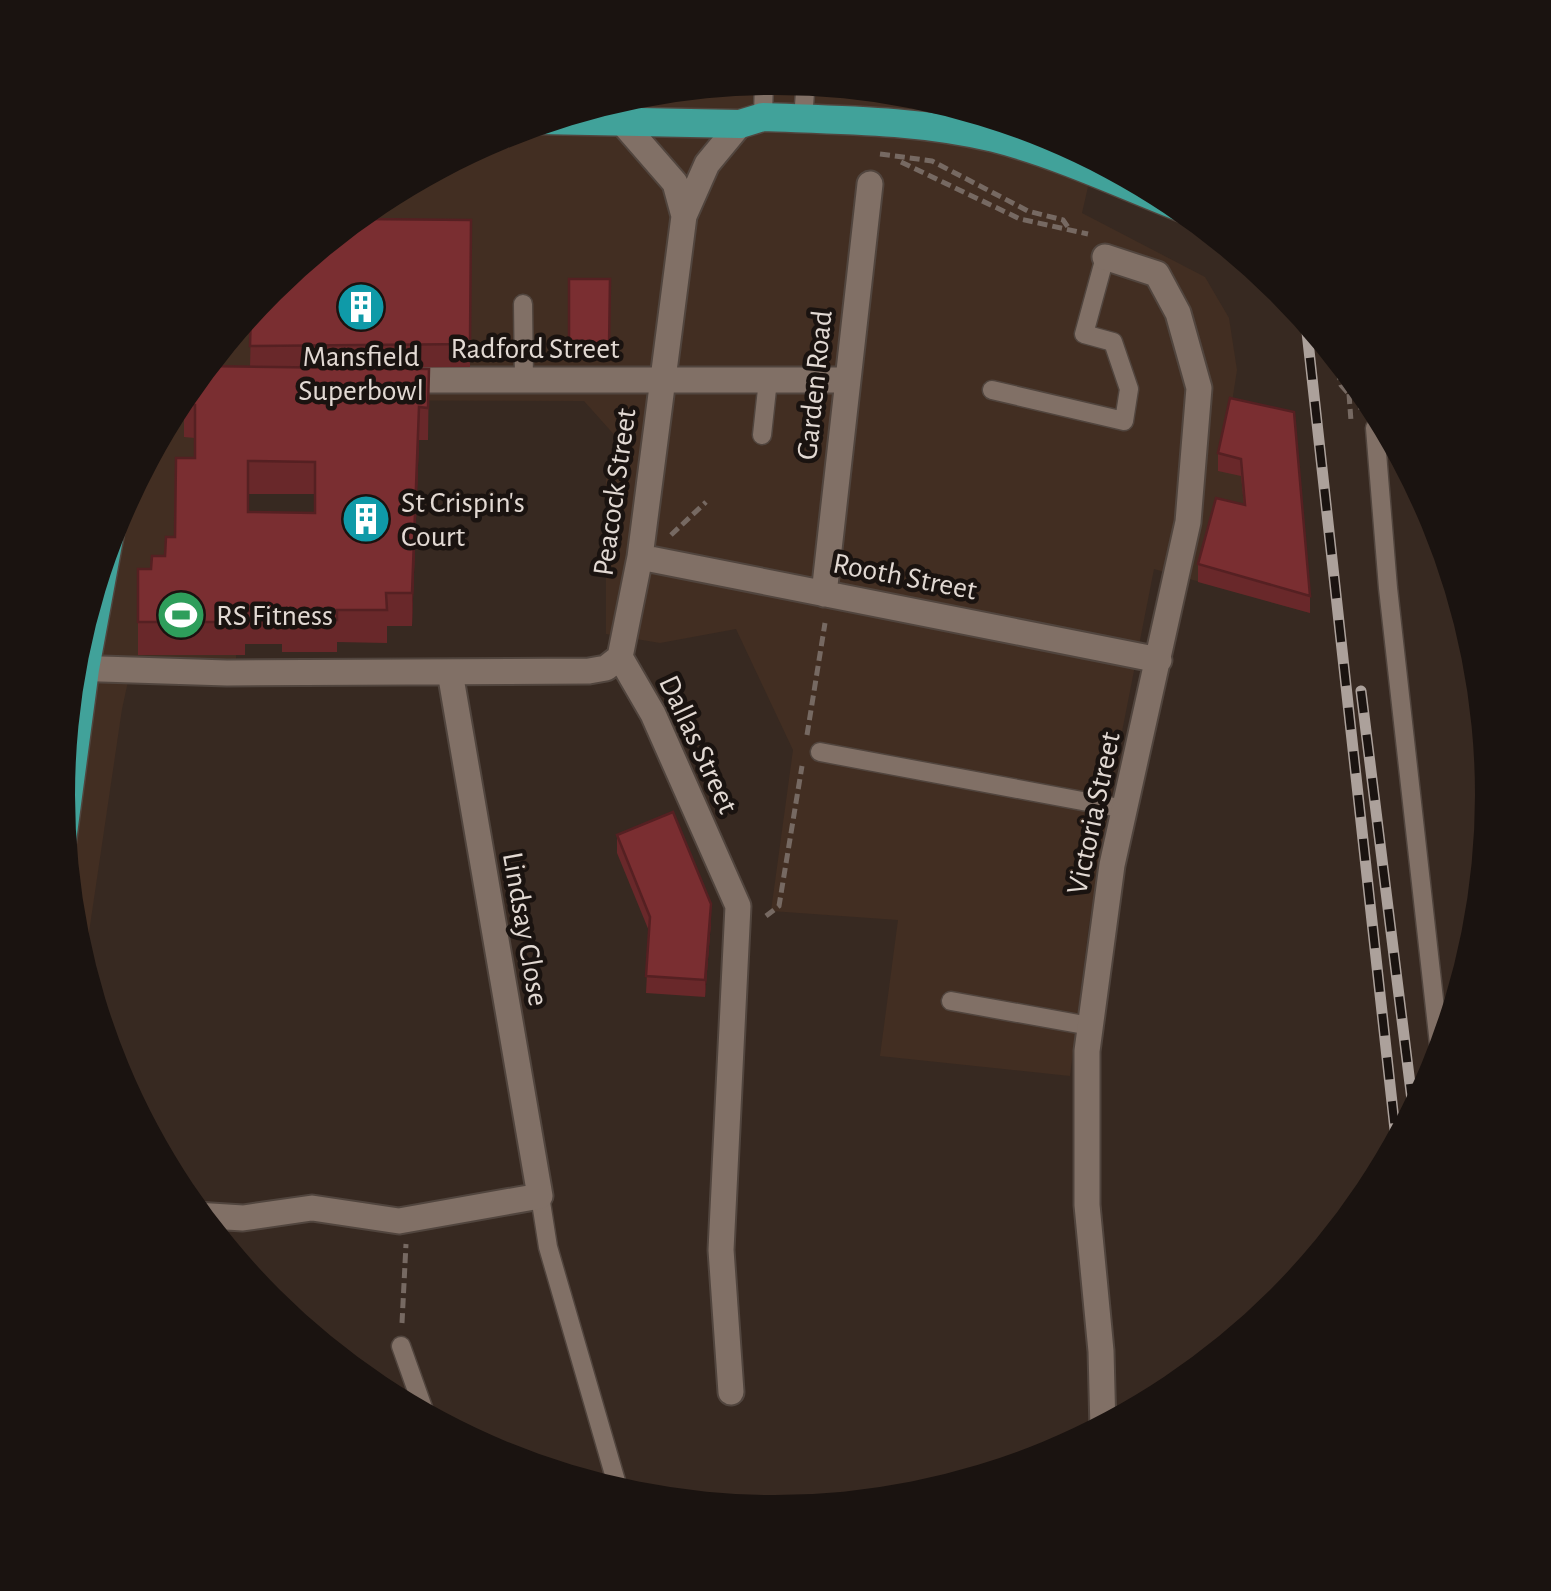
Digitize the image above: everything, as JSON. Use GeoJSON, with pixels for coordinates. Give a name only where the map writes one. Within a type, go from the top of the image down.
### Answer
{"type":"FeatureCollection","features":[{"type":"Feature","properties":{"kind":"highway"},"geometry":{"type":"LineString","coordinates":[[587,121],[803,118],[921,124],[995,139],[1096,173]]}},
{"type":"Feature","properties":{"kind":"street","name":"Peacock Street"},"geometry":{"type":"LineString","coordinates":[[620,658],[640,557],[684,216],[707,164],[752,120]]}},
{"type":"Feature","properties":{"kind":"street"},"geometry":{"type":"LineString","coordinates":[[622,122],[675,184],[684,216]]}},
{"type":"Feature","properties":{"kind":"street","name":"Garden Road"},"geometry":{"type":"LineString","coordinates":[[827,594],[846,380],[870,184]]}},
{"type":"Feature","properties":{"kind":"street","name":"Victoria Street"},"geometry":{"type":"LineString","coordinates":[[1103,1414],[1087,1205],[1086,1051],[1112,865],[1188,522],[1200,388],[1178,313],[1157,274],[1104,247]]}},
{"type":"Feature","properties":{"kind":"street","name":"Radford Street"},"geometry":{"type":"LineString","coordinates":[[374,380],[846,380]]}},
{"type":"Feature","properties":{"kind":"street","name":"Rooth Street"},"geometry":{"type":"LineString","coordinates":[[640,557],[1159,660]]}},
{"type":"Feature","properties":{"kind":"street","name":"Dallas Street"},"geometry":{"type":"LineString","coordinates":[[86,669],[227,673],[590,671],[606,668],[620,658],[652,714],[738,906],[721,1250],[731,1392]]}},
{"type":"Feature","properties":{"kind":"street","name":"Lindsay Close"},"geometry":{"type":"LineString","coordinates":[[450,672],[540,1196]]}},
{"type":"Feature","properties":{"kind":"street"},"geometry":{"type":"LineString","coordinates":[[216,1216],[243,1218],[312,1208],[408,1219],[540,1196]]}},
{"type":"Feature","properties":{"kind":"lane"},"geometry":{"type":"LineString","coordinates":[[752,120],[759,95]]}},
{"type":"Feature","properties":{"kind":"lane"},"geometry":{"type":"LineString","coordinates":[[803,118],[805,96]]}},
{"type":"Feature","properties":{"kind":"lane"},"geometry":{"type":"LineString","coordinates":[[992,390],[1124,421],[1129,389],[1113,342],[1084,334],[1104,247]]}},
{"type":"Feature","properties":{"kind":"lane"},"geometry":{"type":"LineString","coordinates":[[523,304],[524,380]]}},
{"type":"Feature","properties":{"kind":"lane"},"geometry":{"type":"LineString","coordinates":[[762,435],[768,380]]}},
{"type":"Feature","properties":{"kind":"lane"},"geometry":{"type":"LineString","coordinates":[[1376,434],[1388,588],[1437,1026]]}},
{"type":"Feature","properties":{"kind":"lane"},"geometry":{"type":"LineString","coordinates":[[820,752],[1125,809]]}},
{"type":"Feature","properties":{"kind":"lane"},"geometry":{"type":"LineString","coordinates":[[951,1001],[1090,1026]]}},
{"type":"Feature","properties":{"kind":"lane"},"geometry":{"type":"LineString","coordinates":[[540,1196],[548,1247],[615,1477]]}},
{"type":"Feature","properties":{"kind":"lane"},"geometry":{"type":"LineString","coordinates":[[401,1346],[420,1399]]}},
{"type":"Feature","properties":{"kind":"path"},"geometry":{"type":"LineString","coordinates":[[865,152],[932,161],[1028,211],[1063,220],[1070,232]]}},
{"type":"Feature","properties":{"kind":"path"},"geometry":{"type":"LineString","coordinates":[[901,162],[1020,219],[1070,232],[1104,247]]}},
{"type":"Feature","properties":{"kind":"path"},"geometry":{"type":"LineString","coordinates":[[736,938],[779,906],[827,594]]}},
{"type":"Feature","properties":{"kind":"path"},"geometry":{"type":"LineString","coordinates":[[401,1346],[408,1219]]}},
{"type":"Feature","properties":{"kind":"shaded area"},"geometry":{"type":"Polygon","coordinates":[[[730,96],[821,96],[912,108],[1001,132],[1092,171],[1082,213],[1205,277],[1229,318],[1237,370],[1230,415],[1310,613],[1154,569],[1089,925],[1070,1076],[880,1056],[898,920],[771,911],[793,750],[736,629],[660,643],[606,634],[606,475],[623,475],[626,448],[584,401],[243,400],[236,659],[132,663],[89,935],[76,841],[75,796],[76,750],[88,659],[128,527],[169,445],[220,369],[280,300],[349,240],[386,213],[466,167],[507,148],[594,119],[639,108],[730,96]]]}},
{"type":"Feature","properties":{"kind":"building","name":"Mansfield Superbowl"},"geometry":{"type":"Polygon","coordinates":[[[378,219],[471,220],[470,344],[250,346],[250,333],[280,300],[378,219]]]}},
{"type":"Feature","properties":{"kind":"building"},"geometry":{"type":"Polygon","coordinates":[[[569,279],[610,279],[609,348],[569,348],[569,279]]]}},
{"type":"Feature","properties":{"kind":"building","name":"St Crispin's Court"},"geometry":{"type":"Polygon","coordinates":[[[222,366],[429,369],[428,408],[419,407],[412,593],[386,593],[387,610],[337,610],[337,620],[282,620],[282,611],[244,611],[245,622],[138,622],[138,569],[151,569],[152,556],[165,556],[166,537],[175,537],[176,458],[195,458],[195,405],[222,366]],[[248,461],[248,512],[315,513],[315,462],[248,461]]]}},
{"type":"Feature","properties":{"kind":"building"},"geometry":{"type":"Polygon","coordinates":[[[1230,398],[1294,412],[1310,596],[1198,564],[1216,498],[1245,505],[1241,459],[1218,453],[1230,398]]]}},
{"type":"Feature","properties":{"kind":"building"},"geometry":{"type":"Polygon","coordinates":[[[673,812],[711,904],[705,980],[646,976],[650,917],[617,835],[673,812]]]}},
{"type":"Feature","properties":{"kind":"railway"},"geometry":{"type":"LineString","coordinates":[[1308,341],[1394,1123]]}},
{"type":"Feature","properties":{"kind":"railway"},"geometry":{"type":"LineString","coordinates":[[1361,691],[1411,1090]]}},
{"type":"Feature","properties":{"kind":"place","name":"Mansfield Superbowl"},"geometry":{"type":"Point","coordinates":[361,307]}},
{"type":"Feature","properties":{"kind":"place","name":"St Crispin's Court"},"geometry":{"type":"Point","coordinates":[366,519]}},
{"type":"Feature","properties":{"kind":"place","name":"RS Fitness"},"geometry":{"type":"Point","coordinates":[181,615]}}]}
